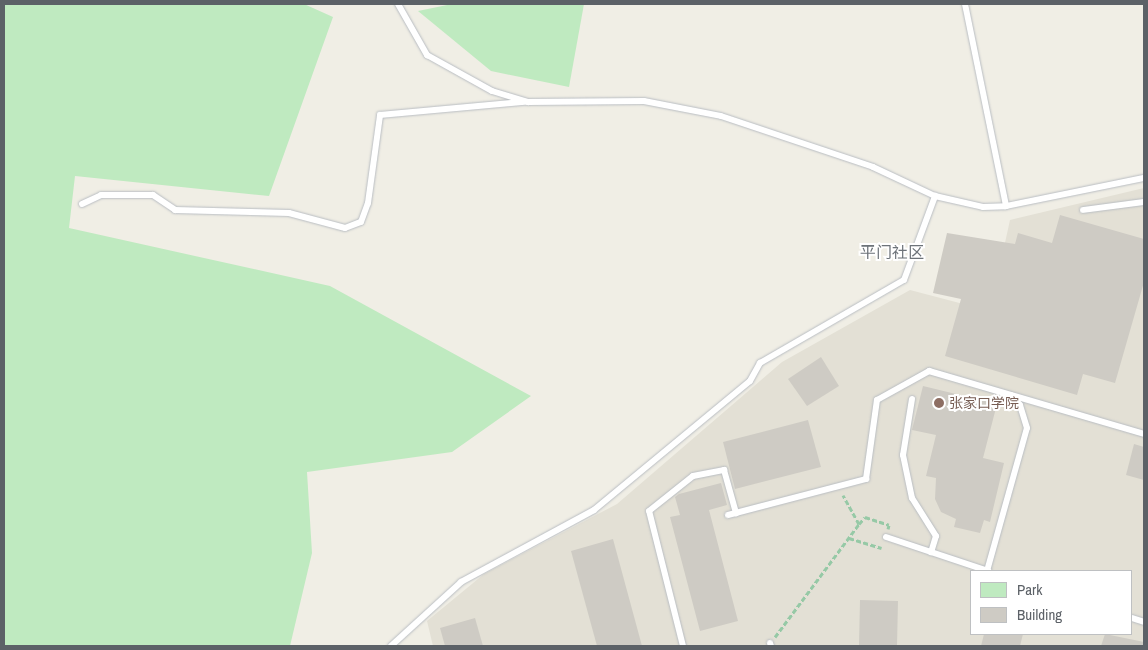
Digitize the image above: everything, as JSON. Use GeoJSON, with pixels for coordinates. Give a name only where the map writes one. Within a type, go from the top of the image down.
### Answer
{"type":"FeatureCollection","features":[{"type":"Feature","properties":{"kind":"lane"},"geometry":{"type":"LineString","coordinates":[[398,4],[427,56],[492,91],[528,102]]}},
{"type":"Feature","properties":{"kind":"lane"},"geometry":{"type":"LineString","coordinates":[[965,4],[1006,206]]}},
{"type":"Feature","properties":{"kind":"lane"},"geometry":{"type":"LineString","coordinates":[[82,204],[101,194],[153,195],[175,210],[289,213],[345,228],[361,222],[368,202],[380,115],[528,102],[644,101],[721,116],[873,167],[934,196],[984,207],[1006,206],[1144,178]]}},
{"type":"Feature","properties":{"kind":"lane"},"geometry":{"type":"LineString","coordinates":[[391,646],[461,582],[594,510],[750,381],[760,363],[904,280],[934,196]]}},
{"type":"Feature","properties":{"kind":"lane"},"geometry":{"type":"LineString","coordinates":[[1082,210],[1144,202]]}},
{"type":"Feature","properties":{"kind":"lane"},"geometry":{"type":"LineString","coordinates":[[728,515],[866,479],[877,400],[929,370],[1144,434]]}},
{"type":"Feature","properties":{"kind":"lane"},"geometry":{"type":"LineString","coordinates":[[988,570],[1027,428],[1011,395]]}},
{"type":"Feature","properties":{"kind":"lane"},"geometry":{"type":"LineString","coordinates":[[912,399],[903,455],[912,498],[936,536],[931,552]]}},
{"type":"Feature","properties":{"kind":"lane"},"geometry":{"type":"LineString","coordinates":[[683,646],[649,512],[694,476],[724,470],[736,512]]}},
{"type":"Feature","properties":{"kind":"lane"},"geometry":{"type":"LineString","coordinates":[[886,537],[985,570]]}},
{"type":"Feature","properties":{"kind":"path"},"geometry":{"type":"LineString","coordinates":[[840,486],[846,506],[859,524]]}},
{"type":"Feature","properties":{"kind":"path"},"geometry":{"type":"LineString","coordinates":[[770,645],[859,524],[865,517],[890,525],[882,548],[849,538]]}},
{"type":"Feature","properties":{"kind":"shaded area","name":"张家口学院"},"geometry":{"type":"Polygon","coordinates":[[[1144,188],[1144,646],[433,646],[427,621],[484,574],[617,504],[782,362],[910,290],[990,311],[1010,220],[1144,188]]]}},
{"type":"Feature","properties":{"kind":"green space"},"geometry":{"type":"Polygon","coordinates":[[[4,4],[304,4],[333,17],[269,196],[75,176],[69,228],[330,286],[531,396],[452,452],[307,472],[312,553],[290,646],[4,646],[4,4]]]}},
{"type":"Feature","properties":{"kind":"green space"},"geometry":{"type":"Polygon","coordinates":[[[452,4],[584,4],[569,87],[491,71],[418,11],[452,4]]]}},
{"type":"Feature","properties":{"kind":"building"},"geometry":{"type":"Polygon","coordinates":[[[1060,215],[1144,239],[1144,282],[1115,383],[1083,374],[1077,395],[945,356],[961,299],[933,293],[947,233],[1015,244],[1018,233],[1052,243],[1060,215]]]}},
{"type":"Feature","properties":{"kind":"building"},"geometry":{"type":"Polygon","coordinates":[[[821,357],[839,386],[807,406],[788,379],[821,357]]]}},
{"type":"Feature","properties":{"kind":"building"},"geometry":{"type":"Polygon","coordinates":[[[923,386],[997,404],[983,458],[1004,463],[990,522],[984,520],[980,533],[954,527],[956,519],[941,512],[935,499],[936,478],[926,476],[936,435],[912,430],[923,386]]]}},
{"type":"Feature","properties":{"kind":"building"},"geometry":{"type":"Polygon","coordinates":[[[808,420],[821,467],[735,489],[723,442],[808,420]]]}},
{"type":"Feature","properties":{"kind":"building"},"geometry":{"type":"Polygon","coordinates":[[[1134,444],[1144,447],[1144,480],[1126,475],[1134,444]]]}},
{"type":"Feature","properties":{"kind":"building"},"geometry":{"type":"Polygon","coordinates":[[[721,483],[727,505],[709,510],[738,621],[700,631],[670,517],[680,515],[675,497],[679,494],[721,483]]]}},
{"type":"Feature","properties":{"kind":"building"},"geometry":{"type":"Polygon","coordinates":[[[613,539],[642,646],[597,646],[571,551],[613,539]]]}},
{"type":"Feature","properties":{"kind":"building"},"geometry":{"type":"Polygon","coordinates":[[[860,600],[898,601],[897,646],[859,646],[860,600]]]}},
{"type":"Feature","properties":{"kind":"building"},"geometry":{"type":"Polygon","coordinates":[[[475,618],[483,646],[445,646],[440,628],[475,618]]]}},
{"type":"Feature","properties":{"kind":"building"},"geometry":{"type":"Polygon","coordinates":[[[984,635],[1023,635],[1020,646],[981,646],[984,635]]]}},
{"type":"Feature","properties":{"kind":"building"},"geometry":{"type":"Polygon","coordinates":[[[1105,635],[1144,642],[1143,646],[1101,646],[1105,635]]]}},
{"type":"Feature","properties":{"kind":"place","name":"张家口学院"},"geometry":{"type":"Point","coordinates":[939,403]}},
{"type":"Feature","properties":{"kind":"district","name":"平门社区"},"geometry":{"type":"Point","coordinates":[892,252]}}]}
